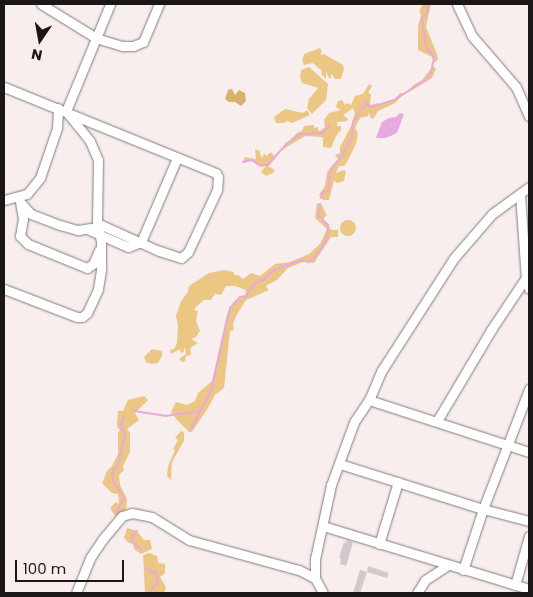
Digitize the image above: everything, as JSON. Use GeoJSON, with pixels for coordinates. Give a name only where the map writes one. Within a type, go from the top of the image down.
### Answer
{"type":"FeatureCollection","features":[{"type":"Feature","properties":{"kind":"street"},"geometry":{"type":"LineString","coordinates":[[41,4],[96,38],[123,46],[142,42],[159,4]]}},
{"type":"Feature","properties":{"kind":"street"},"geometry":{"type":"LineString","coordinates":[[4,200],[18,199],[32,191],[40,178],[62,110],[110,4]]}},
{"type":"Feature","properties":{"kind":"street"},"geometry":{"type":"LineString","coordinates":[[456,4],[472,36],[516,88],[529,116]]}},
{"type":"Feature","properties":{"kind":"street"},"geometry":{"type":"LineString","coordinates":[[4,87],[216,173],[218,177],[217,190],[186,256],[175,257],[141,242],[97,228],[78,230],[60,225],[31,214],[18,199]]}},
{"type":"Feature","properties":{"kind":"street"},"geometry":{"type":"LineString","coordinates":[[4,289],[82,317],[87,313],[98,289],[100,248],[97,228],[98,160],[90,141],[62,110]]}},
{"type":"Feature","properties":{"kind":"street"},"geometry":{"type":"LineString","coordinates":[[141,242],[177,158]]}},
{"type":"Feature","properties":{"kind":"street"},"geometry":{"type":"LineString","coordinates":[[323,593],[318,586],[316,578],[315,559],[331,485],[354,422],[369,400],[382,370],[454,258],[486,219],[529,187]]}},
{"type":"Feature","properties":{"kind":"street"},"geometry":{"type":"LineString","coordinates":[[520,194],[529,289]]}},
{"type":"Feature","properties":{"kind":"street"},"geometry":{"type":"LineString","coordinates":[[18,199],[23,219],[20,236],[28,244],[87,268],[93,264],[100,248]]}},
{"type":"Feature","properties":{"kind":"street"},"geometry":{"type":"LineString","coordinates":[[437,421],[527,276]]}},
{"type":"Feature","properties":{"kind":"street"},"geometry":{"type":"LineString","coordinates":[[463,570],[506,444],[529,389]]}},
{"type":"Feature","properties":{"kind":"street"},"geometry":{"type":"LineString","coordinates":[[369,400],[529,452]]}},
{"type":"Feature","properties":{"kind":"street"},"geometry":{"type":"LineString","coordinates":[[340,464],[483,509],[529,521]]}},
{"type":"Feature","properties":{"kind":"street"},"geometry":{"type":"LineString","coordinates":[[379,544],[398,482]]}},
{"type":"Feature","properties":{"kind":"street"},"geometry":{"type":"LineString","coordinates":[[76,593],[95,549],[122,516],[132,513],[141,513],[152,518],[189,540],[299,570],[316,578]]}},
{"type":"Feature","properties":{"kind":"street"},"geometry":{"type":"LineString","coordinates":[[323,526],[528,590]]}},
{"type":"Feature","properties":{"kind":"street"},"geometry":{"type":"LineString","coordinates":[[515,585],[529,536]]}},
{"type":"Feature","properties":{"kind":"street"},"geometry":{"type":"LineString","coordinates":[[417,592],[425,580],[448,565]]}},
{"type":"Feature","properties":{"kind":"shaded area"},"geometry":{"type":"Polygon","coordinates":[[[423,4],[431,4],[426,27],[437,54],[438,60],[434,63],[432,57],[418,50],[418,26],[421,15],[419,11],[423,4]]]}},
{"type":"Feature","properties":{"kind":"shaded area"},"geometry":{"type":"Polygon","coordinates":[[[320,48],[322,52],[320,55],[324,54],[343,65],[344,69],[341,79],[335,79],[332,74],[330,75],[332,78],[329,78],[326,72],[326,79],[321,74],[322,71],[313,63],[304,65],[302,61],[304,54],[320,48]]]}},
{"type":"Feature","properties":{"kind":"shaded area"},"geometry":{"type":"Polygon","coordinates":[[[433,66],[436,69],[432,78],[407,93],[412,86],[422,80],[433,66]]]}},
{"type":"Feature","properties":{"kind":"shaded area"},"geometry":{"type":"Polygon","coordinates":[[[309,67],[328,84],[326,100],[312,114],[307,108],[309,99],[318,88],[302,83],[300,77],[301,70],[309,67]]]}},
{"type":"Feature","properties":{"kind":"shaded area"},"geometry":{"type":"Polygon","coordinates":[[[369,84],[372,86],[368,93],[371,94],[370,105],[378,103],[380,105],[394,100],[400,93],[405,93],[395,103],[378,111],[373,119],[370,117],[369,112],[368,116],[360,118],[355,128],[358,134],[356,144],[347,162],[344,166],[339,166],[336,173],[343,170],[346,171],[344,181],[338,183],[334,181],[329,200],[323,200],[319,195],[325,186],[327,172],[338,159],[335,155],[340,153],[340,147],[351,126],[355,113],[353,108],[343,115],[348,119],[347,121],[337,122],[337,126],[341,126],[341,130],[331,148],[323,147],[323,138],[321,137],[305,136],[282,150],[268,166],[275,170],[266,176],[261,172],[266,166],[261,167],[252,160],[243,162],[245,157],[256,159],[255,149],[260,151],[260,155],[263,158],[264,153],[266,156],[271,152],[274,156],[297,133],[302,131],[304,126],[314,125],[314,128],[318,127],[320,131],[325,127],[324,120],[329,113],[341,110],[336,107],[338,101],[342,100],[345,105],[347,103],[351,105],[355,96],[363,94],[369,84]]]}},
{"type":"Feature","properties":{"kind":"shaded area"},"geometry":{"type":"Polygon","coordinates":[[[232,89],[235,95],[239,90],[245,93],[246,101],[241,106],[225,99],[228,90],[232,89]]]}},
{"type":"Feature","properties":{"kind":"shaded area"},"geometry":{"type":"Polygon","coordinates":[[[285,109],[303,113],[307,110],[310,115],[292,123],[287,121],[276,123],[274,117],[285,109]]]}},
{"type":"Feature","properties":{"kind":"shaded area"},"geometry":{"type":"Polygon","coordinates":[[[400,113],[404,114],[397,133],[386,138],[376,138],[382,122],[396,117],[400,113]]]}},
{"type":"Feature","properties":{"kind":"shaded area"},"geometry":{"type":"Polygon","coordinates":[[[317,203],[322,205],[326,214],[324,213],[327,215],[323,219],[332,230],[338,230],[338,237],[331,237],[314,263],[303,262],[288,268],[277,280],[267,285],[266,287],[269,290],[246,300],[236,316],[233,324],[234,330],[230,331],[224,388],[215,395],[192,432],[189,432],[171,412],[176,402],[187,405],[195,401],[198,393],[212,381],[227,314],[233,303],[245,296],[246,290],[235,286],[226,286],[221,295],[215,294],[211,300],[204,300],[195,308],[195,311],[198,311],[196,321],[200,331],[196,337],[191,339],[198,343],[190,348],[191,355],[186,356],[185,361],[182,362],[179,359],[186,354],[185,347],[183,353],[180,352],[180,349],[171,354],[170,350],[174,349],[177,343],[178,326],[176,316],[189,286],[209,273],[224,270],[234,272],[234,275],[238,275],[243,279],[251,273],[260,276],[275,264],[290,262],[309,254],[320,244],[327,229],[315,218],[317,203]]]}},
{"type":"Feature","properties":{"kind":"shaded area"},"geometry":{"type":"Polygon","coordinates":[[[348,220],[354,222],[356,228],[354,234],[348,236],[342,234],[340,228],[342,222],[348,220]]]}},
{"type":"Feature","properties":{"kind":"shaded area"},"geometry":{"type":"Polygon","coordinates":[[[152,349],[162,351],[162,356],[158,363],[151,364],[148,362],[147,364],[144,357],[152,349]]]}},
{"type":"Feature","properties":{"kind":"shaded area"},"geometry":{"type":"Polygon","coordinates":[[[144,396],[148,400],[135,413],[139,420],[127,429],[130,433],[130,452],[123,466],[124,470],[119,475],[120,485],[127,499],[126,512],[115,516],[110,508],[116,502],[119,504],[118,494],[112,493],[102,483],[118,454],[118,433],[120,430],[119,428],[118,430],[117,424],[118,411],[123,411],[128,400],[144,396]]]}},
{"type":"Feature","properties":{"kind":"shaded area"},"geometry":{"type":"Polygon","coordinates":[[[181,431],[184,432],[184,441],[172,462],[171,480],[167,476],[168,466],[178,440],[175,438],[181,431]]]}},
{"type":"Feature","properties":{"kind":"shaded area"},"geometry":{"type":"Polygon","coordinates":[[[127,528],[137,531],[144,540],[150,540],[152,549],[141,554],[134,549],[133,544],[124,538],[127,528]]]}},
{"type":"Feature","properties":{"kind":"shaded area"},"geometry":{"type":"Polygon","coordinates":[[[149,553],[157,556],[158,563],[165,564],[165,573],[160,577],[166,587],[164,593],[145,593],[143,555],[149,553]]]}},
{"type":"Feature","properties":{"kind":"building"},"geometry":{"type":"Polygon","coordinates":[[[347,540],[353,542],[346,566],[340,564],[341,558],[339,558],[344,542],[346,543],[347,540]]]}},
{"type":"Feature","properties":{"kind":"building"},"geometry":{"type":"Polygon","coordinates":[[[368,566],[389,573],[387,578],[367,572],[368,566]]]}},
{"type":"Feature","properties":{"kind":"building"},"geometry":{"type":"Polygon","coordinates":[[[360,570],[367,572],[360,593],[353,593],[360,570]]]}},
{"type":"Feature","properties":{"kind":"waterway"},"geometry":{"type":"LineString","coordinates":[[321,198],[322,193],[328,191],[331,169],[342,156],[352,136],[353,122],[367,102],[368,106],[372,107],[394,100],[425,81],[431,73],[434,57],[426,47],[422,18],[428,11],[427,4]]}},
{"type":"Feature","properties":{"kind":"waterway"},"geometry":{"type":"LineString","coordinates":[[243,162],[252,160],[259,165],[268,165],[286,144],[301,134],[322,133],[330,125]]}},
{"type":"Feature","properties":{"kind":"waterway"},"geometry":{"type":"LineString","coordinates":[[191,429],[211,391],[230,308],[240,297],[246,296],[255,283],[263,280],[274,270],[302,260],[309,262],[318,253],[328,237],[328,225],[319,216],[320,204]]}},
{"type":"Feature","properties":{"kind":"waterway"},"geometry":{"type":"LineString","coordinates":[[134,411],[165,416],[200,411]]}},
{"type":"Feature","properties":{"kind":"waterway"},"geometry":{"type":"LineString","coordinates":[[116,513],[124,497],[113,481],[112,473],[118,465],[124,440],[125,434],[121,424],[124,417]]}},
{"type":"Feature","properties":{"kind":"waterway"},"geometry":{"type":"LineString","coordinates":[[137,531],[132,535],[132,541],[142,550]]}},
{"type":"Feature","properties":{"kind":"waterway"},"geometry":{"type":"LineString","coordinates":[[146,568],[152,573],[155,571],[158,582],[151,590]]}}]}
